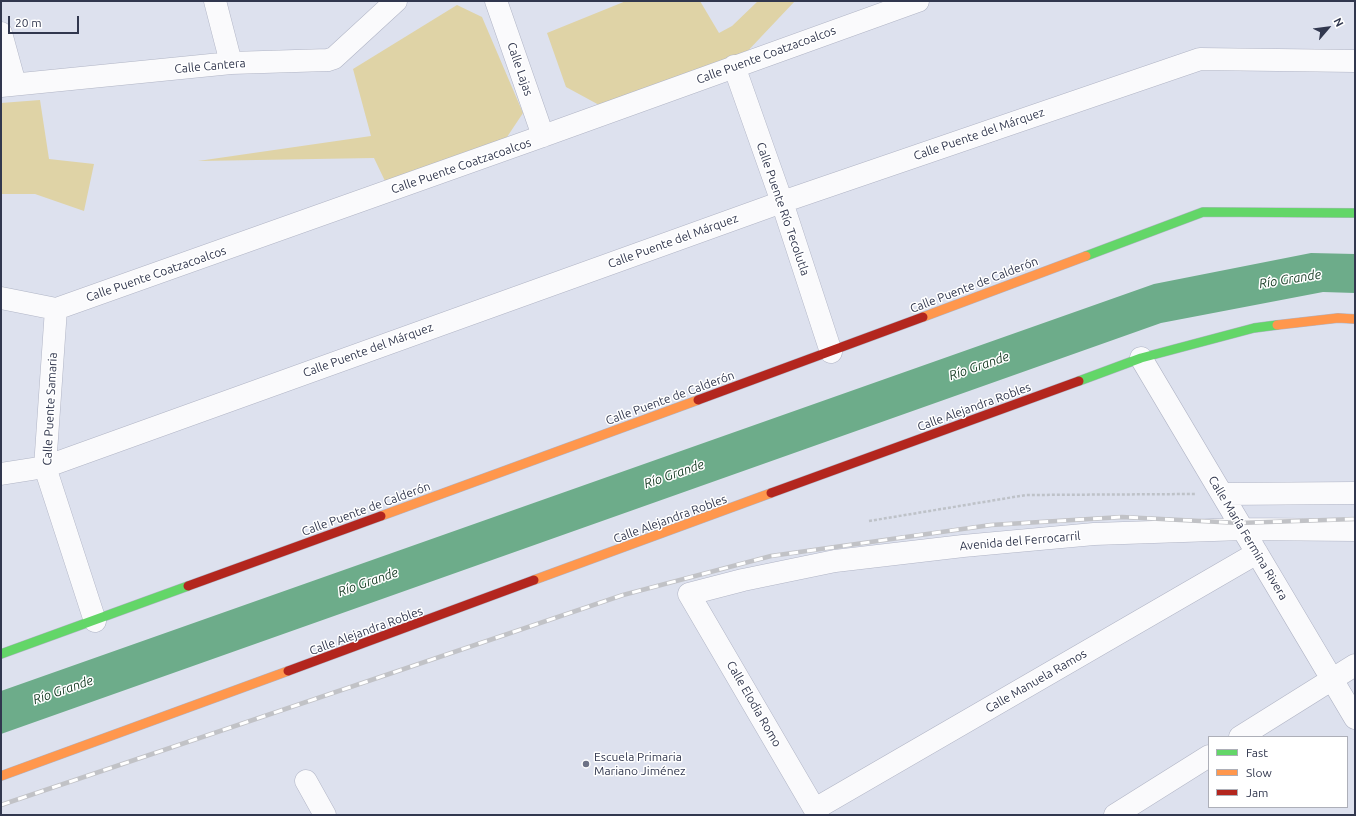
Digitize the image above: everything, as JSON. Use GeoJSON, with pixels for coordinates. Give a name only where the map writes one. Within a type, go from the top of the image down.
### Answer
{"type":"FeatureCollection","features":[{"type":"Feature","properties":{"kind":"main road","name":"Calle Puente de Calderón"},"geometry":{"type":"LineString","coordinates":[[1,654],[831,352],[1203,212],[1355,213]]}},
{"type":"Feature","properties":{"kind":"main road","name":"Calle Alejandra Robles"},"geometry":{"type":"LineString","coordinates":[[1,776],[1142,358],[1254,328],[1338,318],[1355,319]]}},
{"type":"Feature","properties":{"kind":"street"},"geometry":{"type":"LineString","coordinates":[[215,1],[231,63]]}},
{"type":"Feature","properties":{"kind":"street","name":"Calle Cantera"},"geometry":{"type":"LineString","coordinates":[[8,85],[231,63],[328,60],[334,58],[396,1]]}},
{"type":"Feature","properties":{"kind":"street","name":"Calle Lajas"},"geometry":{"type":"LineString","coordinates":[[496,1],[544,136]]}},
{"type":"Feature","properties":{"kind":"street"},"geometry":{"type":"LineString","coordinates":[[840,28],[872,1]]}},
{"type":"Feature","properties":{"kind":"street","name":"Calle Puente Coatzacoalcos"},"geometry":{"type":"LineString","coordinates":[[56,309],[544,136],[734,66],[918,1]]}},
{"type":"Feature","properties":{"kind":"street"},"geometry":{"type":"LineString","coordinates":[[1,33],[8,85]]}},
{"type":"Feature","properties":{"kind":"street","name":"Calle Puente del Márquez"},"geometry":{"type":"LineString","coordinates":[[1,474],[45,467],[782,202],[1200,59],[1355,61]]}},
{"type":"Feature","properties":{"kind":"street","name":"Calle Puente Río Tecolutla"},"geometry":{"type":"LineString","coordinates":[[734,66],[782,202],[831,352]]}},
{"type":"Feature","properties":{"kind":"street"},"geometry":{"type":"LineString","coordinates":[[1,298],[56,309]]}},
{"type":"Feature","properties":{"kind":"street","name":"Calle Puente Samaria"},"geometry":{"type":"LineString","coordinates":[[56,309],[45,467],[95,621]]}},
{"type":"Feature","properties":{"kind":"street","name":"Calle María Fermina Rivera"},"geometry":{"type":"LineString","coordinates":[[1142,358],[1355,718]]}},
{"type":"Feature","properties":{"kind":"street"},"geometry":{"type":"LineString","coordinates":[[1222,494],[1355,493]]}},
{"type":"Feature","properties":{"kind":"street","name":"Avenida del Ferrocarril"},"geometry":{"type":"LineString","coordinates":[[689,594],[743,580],[842,560],[1094,534],[1243,529],[1355,530]]}},
{"type":"Feature","properties":{"kind":"street","name":"Calle Manuela Ramos"},"geometry":{"type":"LineString","coordinates":[[817,812],[1257,553]]}},
{"type":"Feature","properties":{"kind":"street","name":"Calle Elodia Romo"},"geometry":{"type":"LineString","coordinates":[[689,594],[817,812]]}},
{"type":"Feature","properties":{"kind":"street"},"geometry":{"type":"LineString","coordinates":[[1242,736],[1355,665]]}},
{"type":"Feature","properties":{"kind":"street"},"geometry":{"type":"LineString","coordinates":[[1115,815],[1208,757]]}},
{"type":"Feature","properties":{"kind":"street"},"geometry":{"type":"LineString","coordinates":[[306,781],[326,815]]}},
{"type":"Feature","properties":{"kind":"path"},"geometry":{"type":"LineString","coordinates":[[869,521],[1026,496],[1222,494]]}},
{"type":"Feature","properties":{"kind":"shaded area"},"geometry":{"type":"Polygon","coordinates":[[[626,1],[700,1],[719,33],[732,26],[758,1],[795,1],[743,56],[601,106],[566,87],[547,33],[626,1]]]}},
{"type":"Feature","properties":{"kind":"shaded area"},"geometry":{"type":"Polygon","coordinates":[[[457,5],[482,17],[523,113],[503,143],[385,181],[374,158],[198,161],[371,136],[353,69],[457,5]]]}},
{"type":"Feature","properties":{"kind":"shaded area"},"geometry":{"type":"Polygon","coordinates":[[[40,100],[49,159],[94,164],[84,211],[35,194],[1,194],[1,103],[40,100]]]}},
{"type":"Feature","properties":{"kind":"water","name":"Río Grande"},"geometry":{"type":"Polygon","coordinates":[[[1311,253],[1355,254],[1355,293],[1323,292],[1161,323],[1,734],[1,691],[1154,284],[1311,253]]]}},
{"type":"Feature","properties":{"kind":"railway"},"geometry":{"type":"LineString","coordinates":[[1,805],[623,595],[771,556],[991,525],[1122,517],[1239,523],[1355,519]]}},
{"type":"Feature","properties":{"kind":"traffic: fast"},"geometry":{"type":"LineString","coordinates":[[1086,256],[1203,212],[1355,213]]}},
{"type":"Feature","properties":{"kind":"traffic: fast"},"geometry":{"type":"LineString","coordinates":[[1079,381],[1141,358],[1254,328],[1277,325]]}},
{"type":"Feature","properties":{"kind":"traffic: fast"},"geometry":{"type":"LineString","coordinates":[[1,654],[188,586]]}},
{"type":"Feature","properties":{"kind":"traffic: slow"},"geometry":{"type":"LineString","coordinates":[[923,317],[1086,256]]}},
{"type":"Feature","properties":{"kind":"traffic: slow"},"geometry":{"type":"LineString","coordinates":[[1277,325],[1338,318],[1355,319]]}},
{"type":"Feature","properties":{"kind":"traffic: slow"},"geometry":{"type":"LineString","coordinates":[[381,516],[698,400]]}},
{"type":"Feature","properties":{"kind":"traffic: slow"},"geometry":{"type":"LineString","coordinates":[[534,580],[771,493]]}},
{"type":"Feature","properties":{"kind":"traffic: slow"},"geometry":{"type":"LineString","coordinates":[[1,776],[288,671]]}},
{"type":"Feature","properties":{"kind":"traffic: jam"},"geometry":{"type":"LineString","coordinates":[[698,400],[923,317]]}},
{"type":"Feature","properties":{"kind":"traffic: jam"},"geometry":{"type":"LineString","coordinates":[[771,493],[1079,381]]}},
{"type":"Feature","properties":{"kind":"traffic: jam"},"geometry":{"type":"LineString","coordinates":[[188,586],[381,516]]}},
{"type":"Feature","properties":{"kind":"traffic: jam"},"geometry":{"type":"LineString","coordinates":[[288,671],[534,580]]}},
{"type":"Feature","properties":{"kind":"place","name":"Escuela Primaria Mariano Jiménez"},"geometry":{"type":"Point","coordinates":[586,764]}}]}
